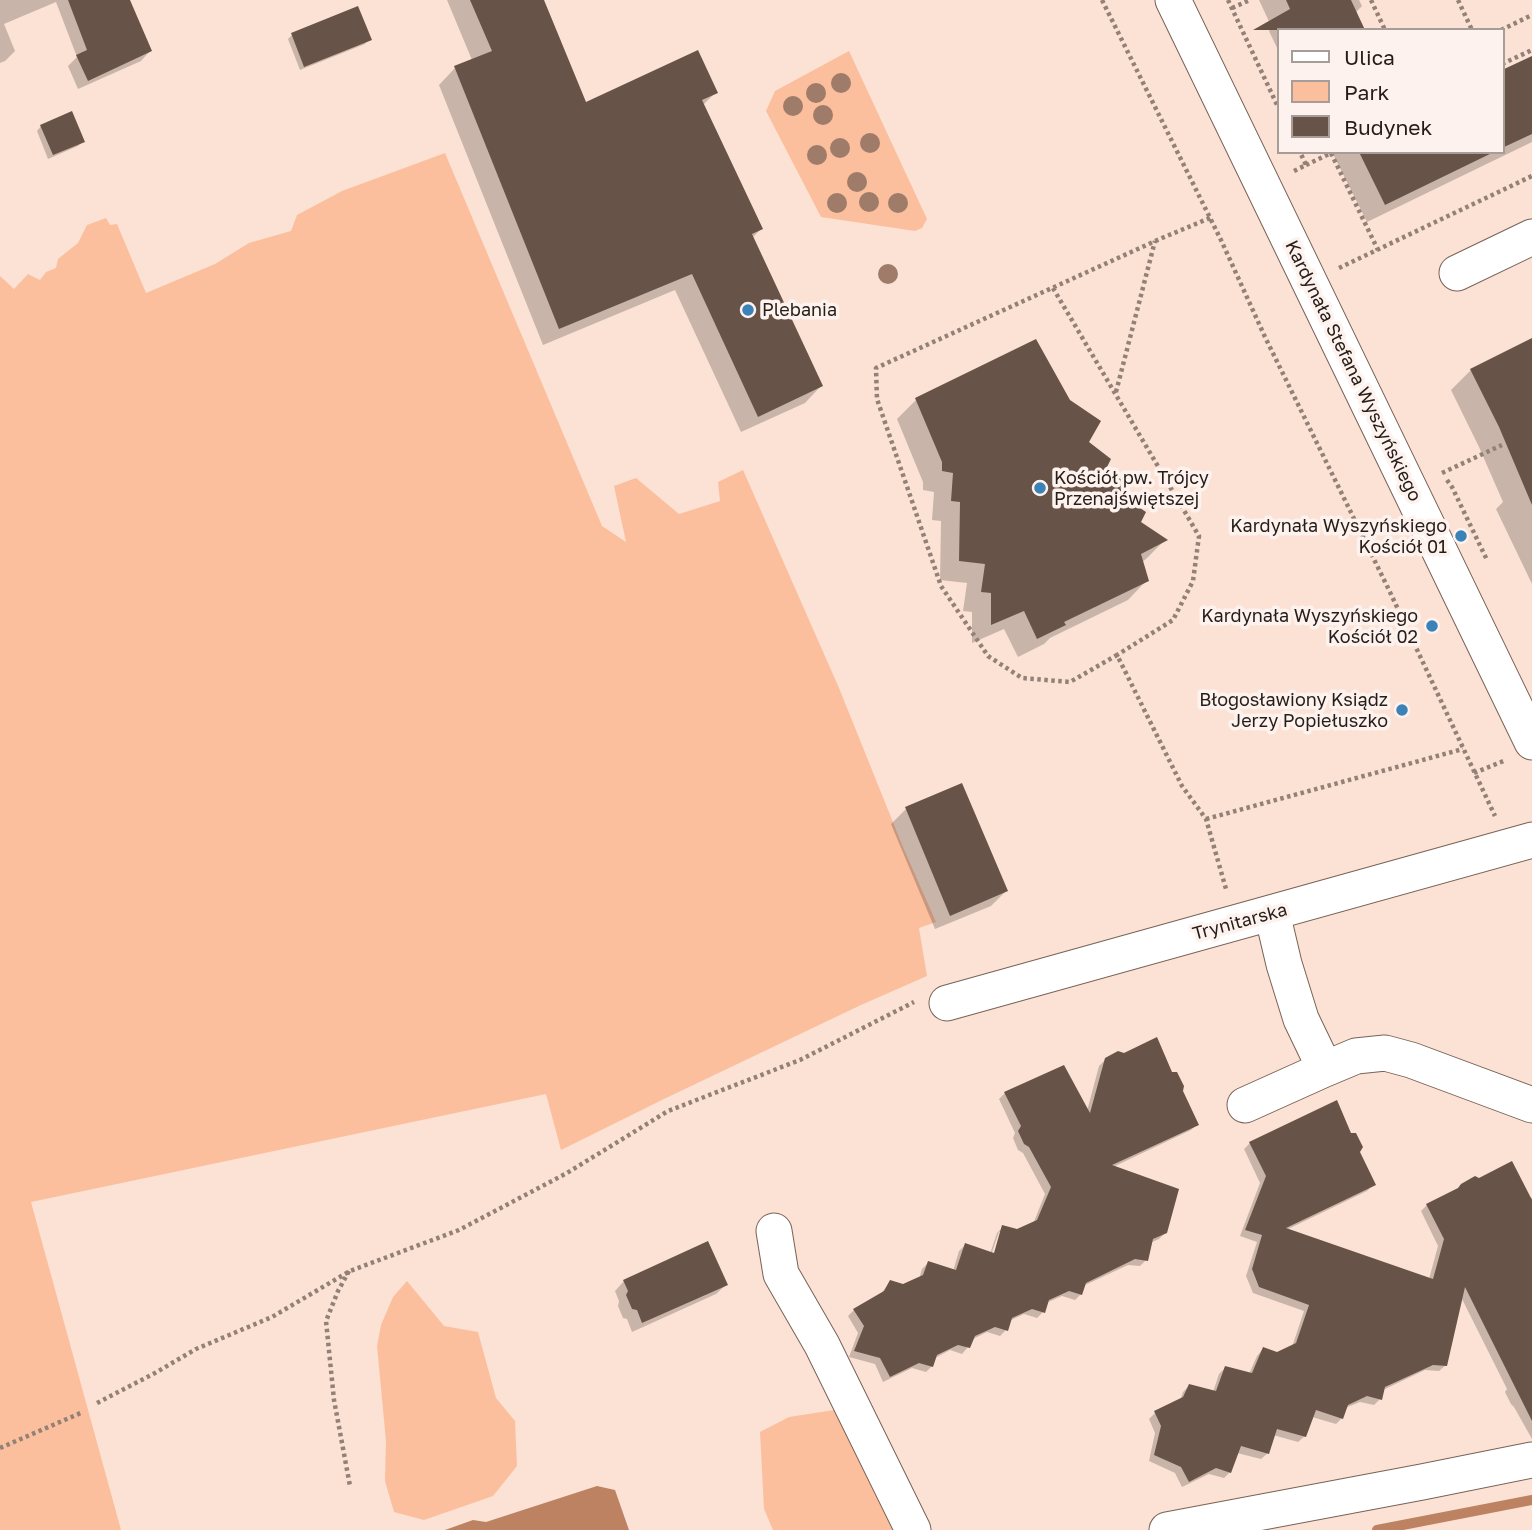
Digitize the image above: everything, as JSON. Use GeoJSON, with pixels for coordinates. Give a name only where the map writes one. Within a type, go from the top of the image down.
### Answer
{"type":"FeatureCollection","features":[{"type":"Feature","properties":{"kind":"street","name":"Kardynała Stefana Wyszyńskiego"},"geometry":{"type":"LineString","coordinates":[[1173,0],[1524,749]]}},
{"type":"Feature","properties":{"kind":"street"},"geometry":{"type":"LineString","coordinates":[[1457,273],[1532,237]]}},
{"type":"Feature","properties":{"kind":"street","name":"Trynitarska"},"geometry":{"type":"LineString","coordinates":[[947,1003],[1532,840]]}},
{"type":"Feature","properties":{"kind":"street"},"geometry":{"type":"LineString","coordinates":[[1272,913],[1283,964],[1301,1019],[1325,1069]]}},
{"type":"Feature","properties":{"kind":"street"},"geometry":{"type":"LineString","coordinates":[[1245,1105],[1356,1056],[1385,1053],[1532,1105]]}},
{"type":"Feature","properties":{"kind":"street"},"geometry":{"type":"LineString","coordinates":[[774,1231],[781,1274],[822,1345],[913,1530]]}},
{"type":"Feature","properties":{"kind":"street"},"geometry":{"type":"LineString","coordinates":[[1167,1530],[1532,1460]]}},
{"type":"Feature","properties":{"kind":"path"},"geometry":{"type":"LineString","coordinates":[[1102,0],[1389,590],[1497,822]]}},
{"type":"Feature","properties":{"kind":"path"},"geometry":{"type":"LineString","coordinates":[[1228,0],[1276,103]]}},
{"type":"Feature","properties":{"kind":"path"},"geometry":{"type":"LineString","coordinates":[[1231,8],[1250,0]]}},
{"type":"Feature","properties":{"kind":"path"},"geometry":{"type":"LineString","coordinates":[[1371,0],[1384,28]]}},
{"type":"Feature","properties":{"kind":"path"},"geometry":{"type":"LineString","coordinates":[[1458,0],[1471,28]]}},
{"type":"Feature","properties":{"kind":"path"},"geometry":{"type":"LineString","coordinates":[[1504,29],[1532,15]]}},
{"type":"Feature","properties":{"kind":"path"},"geometry":{"type":"LineString","coordinates":[[1504,63],[1532,50]]}},
{"type":"Feature","properties":{"kind":"path"},"geometry":{"type":"LineString","coordinates":[[1306,165],[1330,154]]}},
{"type":"Feature","properties":{"kind":"path"},"geometry":{"type":"LineString","coordinates":[[1332,154],[1378,250]]}},
{"type":"Feature","properties":{"kind":"path"},"geometry":{"type":"LineString","coordinates":[[1335,270],[1532,176]]}},
{"type":"Feature","properties":{"kind":"path"},"geometry":{"type":"LineString","coordinates":[[1053,288],[1199,536],[1193,581],[1173,620],[1069,682],[1022,678],[988,656],[941,586],[877,399],[876,368],[1155,241],[1210,218]]}},
{"type":"Feature","properties":{"kind":"path"},"geometry":{"type":"LineString","coordinates":[[1115,393],[1155,241]]}},
{"type":"Feature","properties":{"kind":"path"},"geometry":{"type":"LineString","coordinates":[[1442,473],[1502,445]]}},
{"type":"Feature","properties":{"kind":"path"},"geometry":{"type":"LineString","coordinates":[[1117,655],[1182,786],[1206,819],[1235,923]]}},
{"type":"Feature","properties":{"kind":"path"},"geometry":{"type":"LineString","coordinates":[[1206,819],[1463,749]]}},
{"type":"Feature","properties":{"kind":"path"},"geometry":{"type":"LineString","coordinates":[[1474,774],[1524,749]]}},
{"type":"Feature","properties":{"kind":"path"},"geometry":{"type":"LineString","coordinates":[[97,1403],[196,1349],[272,1317],[350,1270],[459,1230],[567,1173],[668,1111],[800,1060],[917,1001],[947,1003]]}},
{"type":"Feature","properties":{"kind":"path"},"geometry":{"type":"LineString","coordinates":[[350,1270],[326,1321],[334,1400],[350,1486]]}},
{"type":"Feature","properties":{"kind":"path"},"geometry":{"type":"LineString","coordinates":[[0,1448],[83,1412]]}},
{"type":"Feature","properties":{"kind":"green space"},"geometry":{"type":"Polygon","coordinates":[[[849,51],[927,219],[922,228],[915,231],[821,217],[766,111],[775,91],[849,51]]]}},
{"type":"Feature","properties":{"kind":"green space"},"geometry":{"type":"Polygon","coordinates":[[[445,153],[602,526],[626,542],[614,486],[636,478],[679,514],[720,501],[718,482],[743,470],[839,688],[936,922],[919,928],[927,976],[861,1005],[561,1150],[546,1094],[31,1202],[121,1530],[0,1530],[0,276],[14,289],[28,274],[40,280],[46,272],[56,268],[58,259],[78,243],[87,225],[106,218],[110,225],[117,224],[146,293],[215,264],[249,243],[291,231],[297,215],[342,191],[445,153]]]}},
{"type":"Feature","properties":{"kind":"green space"},"geometry":{"type":"Polygon","coordinates":[[[407,1281],[444,1326],[478,1332],[496,1398],[515,1421],[517,1466],[493,1496],[424,1520],[394,1512],[385,1481],[386,1441],[377,1346],[381,1325],[393,1297],[407,1281]]]}},
{"type":"Feature","properties":{"kind":"green space"},"geometry":{"type":"Polygon","coordinates":[[[834,1410],[894,1530],[773,1530],[764,1509],[760,1432],[789,1417],[834,1410]]]}},
{"type":"Feature","properties":{"kind":"shaded area"},"geometry":{"type":"Polygon","coordinates":[[[597,1486],[615,1490],[629,1530],[445,1530],[473,1520],[486,1522],[597,1486]]]}},
{"type":"Feature","properties":{"kind":"building"},"geometry":{"type":"Polygon","coordinates":[[[68,0],[130,0],[152,51],[88,81],[76,55],[87,50],[68,0]]]}},
{"type":"Feature","properties":{"kind":"building"},"geometry":{"type":"Polygon","coordinates":[[[470,0],[544,0],[586,102],[698,50],[718,93],[702,100],[763,229],[752,234],[823,386],[758,417],[692,274],[559,329],[454,66],[492,51],[470,0]]]}},
{"type":"Feature","properties":{"kind":"building"},"geometry":{"type":"Polygon","coordinates":[[[1286,0],[1351,0],[1364,28],[1253,30],[1290,9],[1286,0]]]}},
{"type":"Feature","properties":{"kind":"building"},"geometry":{"type":"Polygon","coordinates":[[[358,6],[372,40],[304,67],[291,33],[358,6]]]}},
{"type":"Feature","properties":{"kind":"building"},"geometry":{"type":"Polygon","coordinates":[[[1532,56],[1532,134],[1504,147],[1504,69],[1532,56]]]}},
{"type":"Feature","properties":{"kind":"building"},"geometry":{"type":"Polygon","coordinates":[[[72,111],[85,142],[53,155],[40,125],[72,111]]]}},
{"type":"Feature","properties":{"kind":"building"},"geometry":{"type":"Polygon","coordinates":[[[1360,154],[1490,154],[1385,205],[1360,154]]]}},
{"type":"Feature","properties":{"kind":"building"},"geometry":{"type":"Polygon","coordinates":[[[1532,338],[1532,505],[1499,427],[1470,369],[1532,338]]]}},
{"type":"Feature","properties":{"kind":"building","name":"Kościół pw. Trójcy Przenajświętszej"},"geometry":{"type":"Polygon","coordinates":[[[1036,339],[1070,400],[1101,421],[1089,442],[1111,459],[1106,469],[1129,485],[1122,496],[1146,512],[1141,522],[1168,540],[1141,554],[1149,581],[1064,622],[1066,625],[1037,639],[1024,611],[991,625],[991,593],[981,592],[985,564],[959,561],[960,502],[951,501],[953,473],[942,471],[942,462],[915,398],[1036,339]]]}},
{"type":"Feature","properties":{"kind":"building"},"geometry":{"type":"Polygon","coordinates":[[[962,783],[1008,891],[950,916],[905,807],[962,783]]]}},
{"type":"Feature","properties":{"kind":"building"},"geometry":{"type":"Polygon","coordinates":[[[1157,1037],[1172,1072],[1177,1072],[1184,1086],[1183,1091],[1199,1125],[1112,1165],[1179,1189],[1167,1233],[1153,1239],[1148,1261],[1135,1259],[1086,1283],[1082,1295],[1069,1291],[1049,1300],[1045,1313],[1032,1309],[1012,1318],[1008,1331],[995,1327],[975,1336],[970,1348],[958,1345],[937,1355],[933,1367],[919,1363],[890,1377],[880,1358],[854,1351],[864,1326],[853,1309],[884,1291],[890,1280],[903,1284],[923,1275],[928,1261],[956,1270],[965,1243],[994,1253],[1002,1225],[1017,1229],[1037,1220],[1051,1187],[1029,1147],[1024,1144],[1018,1131],[1021,1126],[1004,1092],[1064,1065],[1090,1113],[1105,1058],[1118,1051],[1124,1053],[1157,1037]]]}},
{"type":"Feature","properties":{"kind":"building"},"geometry":{"type":"Polygon","coordinates":[[[1337,1100],[1351,1133],[1356,1133],[1363,1147],[1360,1152],[1376,1185],[1286,1228],[1433,1279],[1444,1239],[1426,1204],[1475,1176],[1479,1178],[1512,1161],[1532,1200],[1532,1421],[1465,1287],[1447,1366],[1433,1365],[1385,1387],[1382,1400],[1367,1396],[1348,1405],[1343,1419],[1316,1410],[1306,1437],[1277,1429],[1269,1454],[1241,1446],[1231,1473],[1216,1468],[1189,1482],[1181,1467],[1154,1455],[1161,1426],[1154,1411],[1183,1397],[1189,1384],[1216,1391],[1225,1366],[1252,1373],[1263,1347],[1277,1352],[1296,1343],[1309,1305],[1259,1287],[1252,1269],[1262,1235],[1245,1230],[1266,1176],[1249,1142],[1337,1100]]]}},
{"type":"Feature","properties":{"kind":"building"},"geometry":{"type":"Polygon","coordinates":[[[708,1241],[728,1285],[642,1323],[637,1310],[632,1309],[623,1280],[708,1241]]]}},
{"type":"Feature","properties":{"kind":"waterway"},"geometry":{"type":"LineString","coordinates":[[1377,1530],[1532,1500]]}},
{"type":"Feature","properties":{"kind":"place","name":"Plebania"},"geometry":{"type":"Point","coordinates":[748,310]}},
{"type":"Feature","properties":{"kind":"place","name":"Kościół pw. Trójcy Przenajświętszej"},"geometry":{"type":"Point","coordinates":[1040,488]}},
{"type":"Feature","properties":{"kind":"place","name":"Kardynała Wyszyńskiego Kościół 01"},"geometry":{"type":"Point","coordinates":[1461,536]}},
{"type":"Feature","properties":{"kind":"place","name":"Kardynała Wyszyńskiego Kościół 02"},"geometry":{"type":"Point","coordinates":[1432,626]}},
{"type":"Feature","properties":{"kind":"place","name":"Błogosławiony Ksiądz Jerzy Popiełuszko"},"geometry":{"type":"Point","coordinates":[1402,710]}}]}
